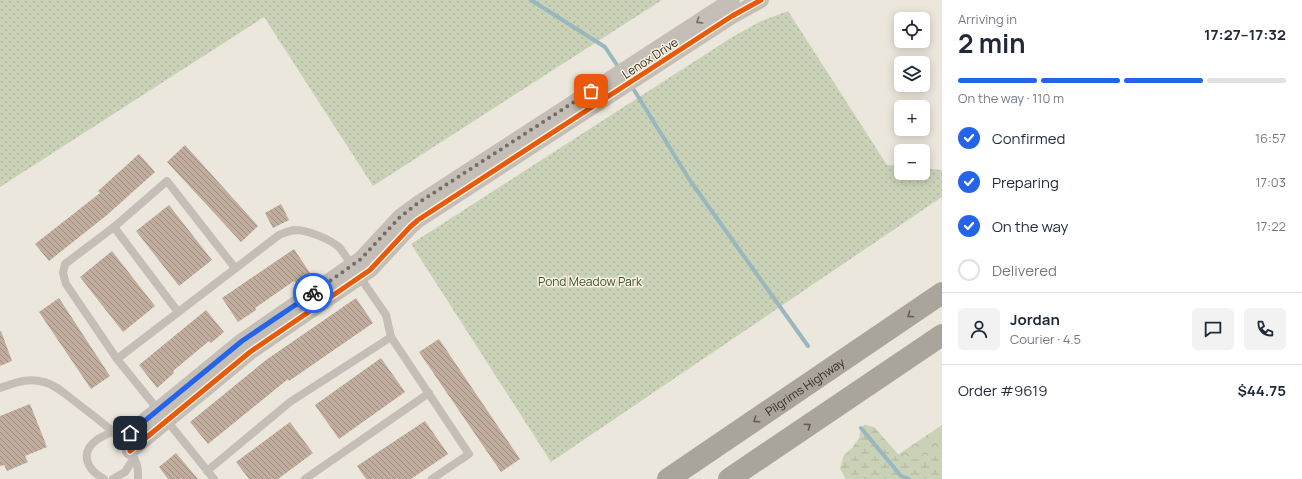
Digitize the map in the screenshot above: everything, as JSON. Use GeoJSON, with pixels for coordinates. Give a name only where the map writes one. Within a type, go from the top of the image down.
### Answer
{"type":"FeatureCollection","features":[{"type":"Feature","properties":{"kind":"highway","name":"Pilgrims Highway"},"geometry":{"type":"LineString","coordinates":[[668,479],[942,293]]}},
{"type":"Feature","properties":{"kind":"highway"},"geometry":{"type":"LineString","coordinates":[[729,479],[942,335]]}},
{"type":"Feature","properties":{"kind":"street","name":"Lenox Drive"},"geometry":{"type":"LineString","coordinates":[[124,445],[162,415],[250,352],[356,272],[368,253],[400,217],[409,210],[487,167],[730,7],[761,0]]}},
{"type":"Feature","properties":{"kind":"lane"},"geometry":{"type":"LineString","coordinates":[[214,479],[117,359],[66,284],[64,273],[65,264],[114,227],[167,181],[235,268]]}},
{"type":"Feature","properties":{"kind":"lane"},"geometry":{"type":"LineString","coordinates":[[114,227],[178,312]]}},
{"type":"Feature","properties":{"kind":"lane"},"geometry":{"type":"LineString","coordinates":[[117,359],[279,235],[292,230],[305,232],[333,243],[340,248],[386,315],[391,337],[470,454],[432,479]]}},
{"type":"Feature","properties":{"kind":"lane"},"geometry":{"type":"LineString","coordinates":[[207,470],[290,402],[391,337]]}},
{"type":"Feature","properties":{"kind":"lane"},"geometry":{"type":"LineString","coordinates":[[0,388],[20,381],[32,379],[45,382],[60,390],[124,445],[138,469],[138,479]]}},
{"type":"Feature","properties":{"kind":"lane"},"geometry":{"type":"LineString","coordinates":[[305,479],[429,394]]}},
{"type":"Feature","properties":{"kind":"lane"},"geometry":{"type":"LineString","coordinates":[[104,479],[91,469],[87,461],[87,454],[91,446],[98,439],[124,445]]}},
{"type":"Feature","properties":{"kind":"lane"},"geometry":{"type":"LineString","coordinates":[[113,479],[125,472],[124,445]]}},
{"type":"Feature","properties":{"kind":"green space"},"geometry":{"type":"Polygon","coordinates":[[[0,0],[662,0],[373,186],[264,17],[0,187],[0,0]]]}},
{"type":"Feature","properties":{"kind":"green space","name":"Pond Meadow Park"},"geometry":{"type":"Polygon","coordinates":[[[788,11],[887,165],[894,166],[894,180],[930,180],[930,169],[942,170],[942,197],[551,462],[411,244],[734,36],[761,21],[788,11]]]}},
{"type":"Feature","properties":{"kind":"green space"},"geometry":{"type":"Polygon","coordinates":[[[864,425],[874,427],[898,454],[909,460],[923,458],[938,450],[942,445],[942,479],[846,479],[840,469],[844,455],[853,447],[859,438],[864,425]]]}},
{"type":"Feature","properties":{"kind":"green space"},"geometry":{"type":"Polygon","coordinates":[[[942,425],[942,479],[862,479],[942,425]]]}},
{"type":"Feature","properties":{"kind":"building"},"geometry":{"type":"Polygon","coordinates":[[[185,145],[258,226],[241,242],[167,162],[185,145]]]}},
{"type":"Feature","properties":{"kind":"building"},"geometry":{"type":"Polygon","coordinates":[[[139,154],[155,172],[107,215],[49,261],[35,244],[100,193],[98,191],[139,154]]]}},
{"type":"Feature","properties":{"kind":"building"},"geometry":{"type":"Polygon","coordinates":[[[281,204],[289,220],[273,228],[265,213],[281,204]]]}},
{"type":"Feature","properties":{"kind":"building"},"geometry":{"type":"Polygon","coordinates":[[[169,205],[212,260],[179,286],[136,231],[169,205]]]}},
{"type":"Feature","properties":{"kind":"building"},"geometry":{"type":"Polygon","coordinates":[[[294,249],[310,273],[296,283],[294,281],[255,308],[256,310],[238,322],[222,298],[294,249]]]}},
{"type":"Feature","properties":{"kind":"building"},"geometry":{"type":"Polygon","coordinates":[[[112,251],[155,306],[123,332],[80,277],[112,251]]]}},
{"type":"Feature","properties":{"kind":"building"},"geometry":{"type":"Polygon","coordinates":[[[59,298],[110,376],[91,389],[39,312],[59,298]]]}},
{"type":"Feature","properties":{"kind":"building"},"geometry":{"type":"Polygon","coordinates":[[[356,298],[373,323],[289,381],[288,379],[208,444],[190,422],[266,360],[356,298]]]}},
{"type":"Feature","properties":{"kind":"building"},"geometry":{"type":"Polygon","coordinates":[[[206,310],[224,332],[211,343],[209,341],[173,371],[174,373],[157,388],[139,365],[206,310]]]}},
{"type":"Feature","properties":{"kind":"building"},"geometry":{"type":"Polygon","coordinates":[[[0,331],[12,361],[0,366],[0,331]]]}},
{"type":"Feature","properties":{"kind":"building"},"geometry":{"type":"Polygon","coordinates":[[[439,339],[520,459],[501,472],[419,352],[439,339]]]}},
{"type":"Feature","properties":{"kind":"building"},"geometry":{"type":"Polygon","coordinates":[[[381,358],[405,392],[339,439],[315,405],[381,358]]]}},
{"type":"Feature","properties":{"kind":"building"},"geometry":{"type":"Polygon","coordinates":[[[30,404],[47,447],[25,456],[28,462],[7,471],[4,465],[0,466],[0,416],[30,404]]]}},
{"type":"Feature","properties":{"kind":"building"},"geometry":{"type":"Polygon","coordinates":[[[425,421],[448,454],[411,479],[366,479],[357,466],[425,421]]]}},
{"type":"Feature","properties":{"kind":"building"},"geometry":{"type":"Polygon","coordinates":[[[290,422],[313,453],[278,479],[249,479],[236,462],[290,422]]]}},
{"type":"Feature","properties":{"kind":"building"},"geometry":{"type":"Polygon","coordinates":[[[176,453],[198,479],[168,479],[159,467],[176,453]]]}},
{"type":"Feature","properties":{"kind":"waterway"},"geometry":{"type":"LineString","coordinates":[[531,0],[605,47],[617,65]]}},
{"type":"Feature","properties":{"kind":"waterway"},"geometry":{"type":"LineString","coordinates":[[634,90],[691,182],[808,346]]}},
{"type":"Feature","properties":{"kind":"waterway"},"geometry":{"type":"LineString","coordinates":[[861,428],[901,476],[909,479]]}},
{"type":"Feature","properties":{"kind":"cycle path"},"geometry":{"type":"LineString","coordinates":[[130,451],[250,352],[370,270],[418,220],[732,16],[761,0]]}},
{"type":"Feature","properties":{"kind":"way so far"},"geometry":{"type":"LineString","coordinates":[[313,293],[368,253],[400,217],[418,203],[591,91]]}},
{"type":"Feature","properties":{"kind":"route"},"geometry":{"type":"LineString","coordinates":[[130,433],[242,341],[313,293]]}}]}
